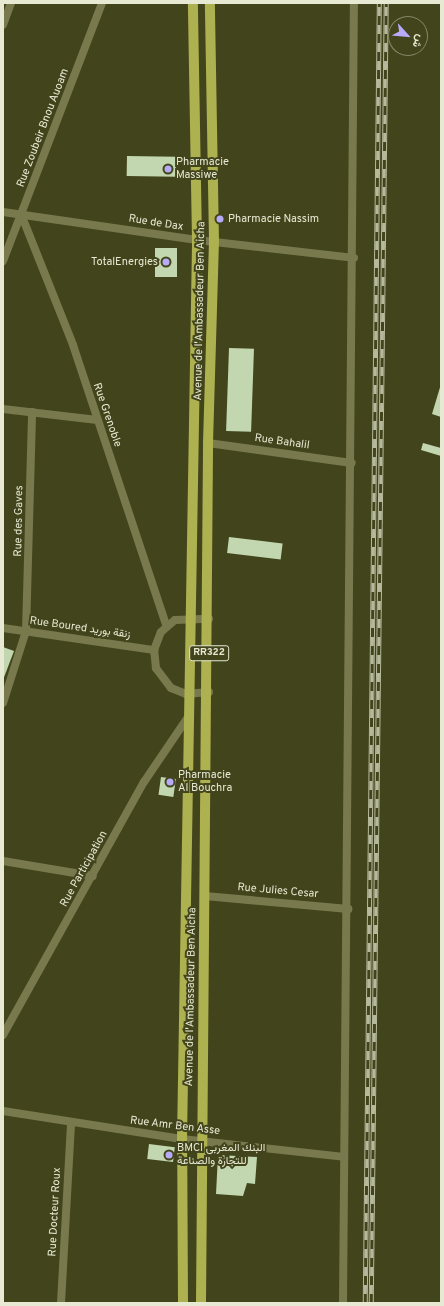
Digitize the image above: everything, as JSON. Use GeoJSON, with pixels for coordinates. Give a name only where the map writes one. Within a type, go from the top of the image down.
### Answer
{"type":"FeatureCollection","features":[{"type":"Feature","properties":{"kind":"main road","name":"Avenue de l'Ambassadeur Ben Aicha"},"geometry":{"type":"LineString","coordinates":[[183,1303],[182,1139],[196,240],[193,3]]}},
{"type":"Feature","properties":{"kind":"main road","name":"Avenue de l'Ambassadeur Ben Aicha"},"geometry":{"type":"LineString","coordinates":[[201,1303],[200,1140],[209,692],[208,443],[214,241],[210,3]]}},
{"type":"Feature","properties":{"kind":"street"},"geometry":{"type":"LineString","coordinates":[[3,25],[11,3]]}},
{"type":"Feature","properties":{"kind":"street","name":"Rue Zoubeir Bnou Auoam"},"geometry":{"type":"LineString","coordinates":[[3,261],[102,3]]}},
{"type":"Feature","properties":{"kind":"street"},"geometry":{"type":"LineString","coordinates":[[343,1303],[348,909],[347,677],[352,463],[354,258],[354,3]]}},
{"type":"Feature","properties":{"kind":"street","name":"Rue de Dax"},"geometry":{"type":"LineString","coordinates":[[3,212],[196,240],[354,258]]}},
{"type":"Feature","properties":{"kind":"street","name":"Rue Grenoble"},"geometry":{"type":"LineString","coordinates":[[21,214],[38,252],[97,420],[166,625]]}},
{"type":"Feature","properties":{"kind":"street"},"geometry":{"type":"LineString","coordinates":[[3,409],[97,420]]}},
{"type":"Feature","properties":{"kind":"street","name":"Rue des Gaves"},"geometry":{"type":"LineString","coordinates":[[3,702],[26,631],[32,412]]}},
{"type":"Feature","properties":{"kind":"street","name":"Rue Bahalil"},"geometry":{"type":"LineString","coordinates":[[208,443],[352,463]]}},
{"type":"Feature","properties":{"kind":"street"},"geometry":{"type":"LineString","coordinates":[[209,619],[175,620],[166,625],[154,650],[160,676],[171,688],[188,694],[209,692]]}},
{"type":"Feature","properties":{"kind":"street","name":"Rue Boured زنقة بوريد"},"geometry":{"type":"LineString","coordinates":[[3,628],[154,650]]}},
{"type":"Feature","properties":{"kind":"street","name":"Rue Participation"},"geometry":{"type":"LineString","coordinates":[[3,1035],[157,759],[188,717]]}},
{"type":"Feature","properties":{"kind":"street"},"geometry":{"type":"LineString","coordinates":[[3,861],[93,876]]}},
{"type":"Feature","properties":{"kind":"street","name":"Rue Julies Cesar"},"geometry":{"type":"LineString","coordinates":[[205,896],[348,909]]}},
{"type":"Feature","properties":{"kind":"street","name":"Rue Amr Ben Asse"},"geometry":{"type":"LineString","coordinates":[[3,1111],[71,1123],[182,1139],[344,1158]]}},
{"type":"Feature","properties":{"kind":"street","name":"Rue Docteur Roux"},"geometry":{"type":"LineString","coordinates":[[61,1303],[71,1123]]}},
{"type":"Feature","properties":{"kind":"building"},"geometry":{"type":"Polygon","coordinates":[[[127,156],[176,157],[176,177],[127,176],[127,156]]]}},
{"type":"Feature","properties":{"kind":"building","name":"TotalEnergies"},"geometry":{"type":"Polygon","coordinates":[[[155,248],[177,248],[177,277],[155,277],[155,248]]]}},
{"type":"Feature","properties":{"kind":"building"},"geometry":{"type":"Polygon","coordinates":[[[229,348],[254,349],[251,432],[226,431],[229,348]]]}},
{"type":"Feature","properties":{"kind":"building"},"geometry":{"type":"Polygon","coordinates":[[[441,384],[441,417],[432,414],[441,384]]]}},
{"type":"Feature","properties":{"kind":"building"},"geometry":{"type":"Polygon","coordinates":[[[423,443],[441,448],[441,456],[421,450],[423,443]]]}},
{"type":"Feature","properties":{"kind":"building"},"geometry":{"type":"Polygon","coordinates":[[[229,537],[283,544],[281,559],[227,553],[229,537]]]}},
{"type":"Feature","properties":{"kind":"building"},"geometry":{"type":"Polygon","coordinates":[[[3,647],[14,651],[3,680],[3,647]]]}},
{"type":"Feature","properties":{"kind":"building"},"geometry":{"type":"Polygon","coordinates":[[[161,777],[176,779],[173,797],[158,795],[161,777]]]}},
{"type":"Feature","properties":{"kind":"building"},"geometry":{"type":"Polygon","coordinates":[[[149,1144],[175,1147],[173,1162],[147,1159],[149,1144]]]}},
{"type":"Feature","properties":{"kind":"building"},"geometry":{"type":"Polygon","coordinates":[[[218,1155],[257,1157],[255,1184],[247,1183],[243,1196],[216,1194],[218,1155]]]}},
{"type":"Feature","properties":{"kind":"railway"},"geometry":{"type":"LineString","coordinates":[[365,1303],[379,3]]}},
{"type":"Feature","properties":{"kind":"railway"},"geometry":{"type":"LineString","coordinates":[[371,1303],[386,3]]}},
{"type":"Feature","properties":{"kind":"place","name":"Pharmacie Massiwe"},"geometry":{"type":"Point","coordinates":[168,169]}},
{"type":"Feature","properties":{"kind":"place","name":"Pharmacie Nassim"},"geometry":{"type":"Point","coordinates":[220,219]}},
{"type":"Feature","properties":{"kind":"place","name":"TotalEnergies"},"geometry":{"type":"Point","coordinates":[166,262]}},
{"type":"Feature","properties":{"kind":"place","name":"Pharmacie Al Bouchra"},"geometry":{"type":"Point","coordinates":[170,782]}},
{"type":"Feature","properties":{"kind":"place","name":"BMCI البنك المغربي للتجارة والصناعة"},"geometry":{"type":"Point","coordinates":[169,1155]}}]}
